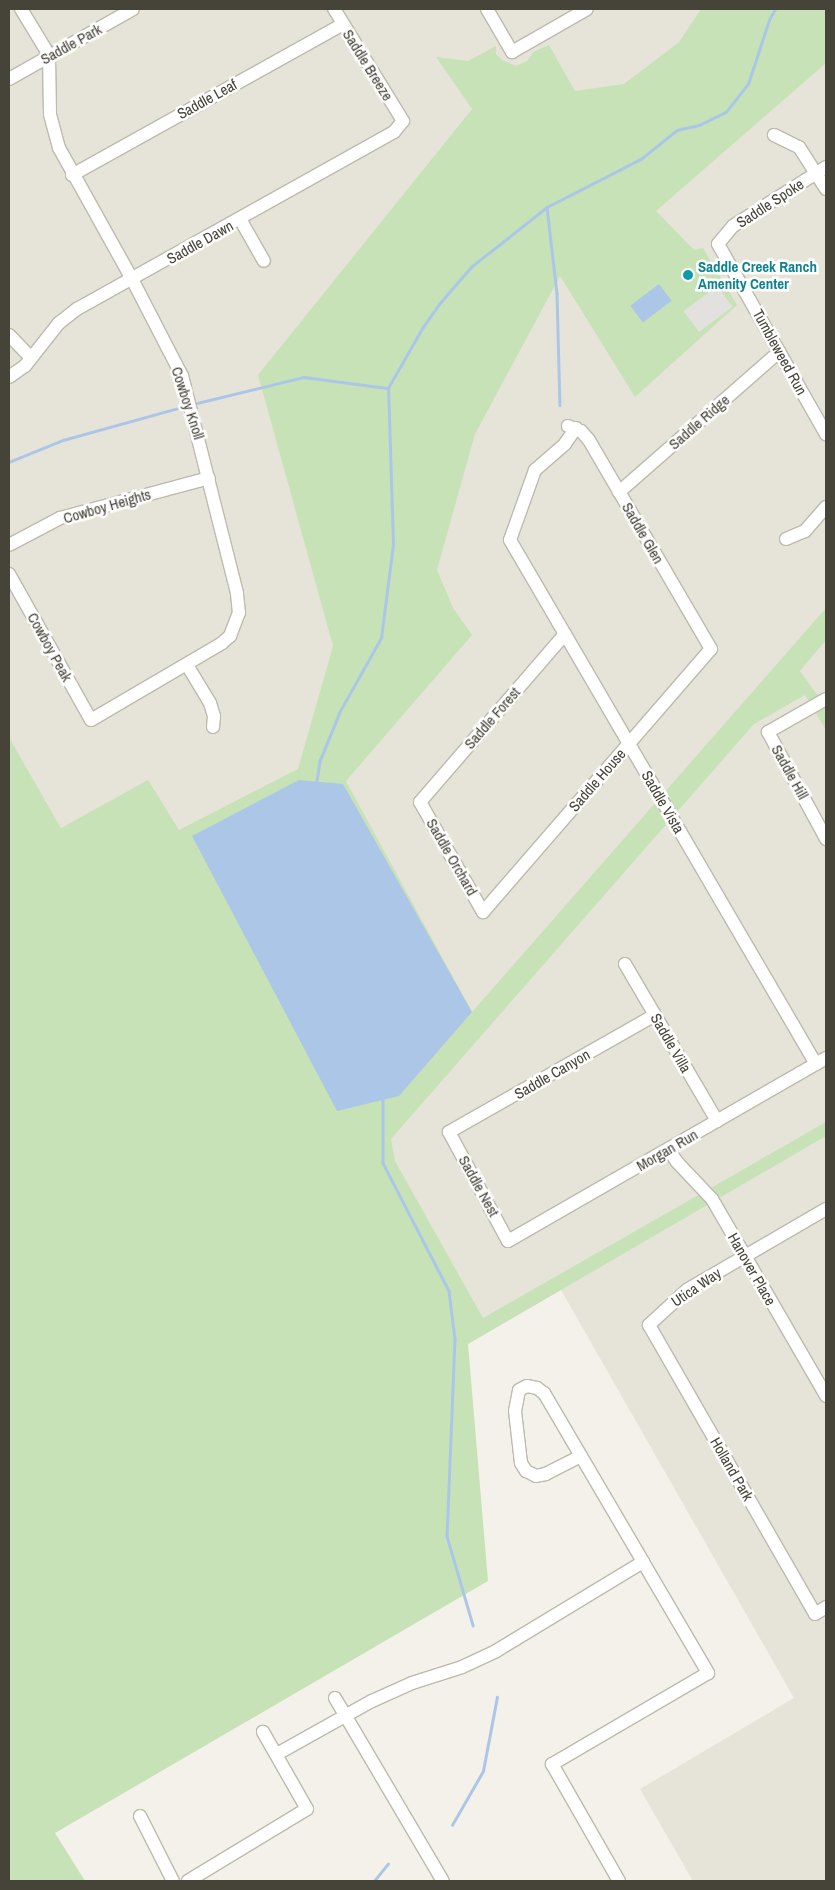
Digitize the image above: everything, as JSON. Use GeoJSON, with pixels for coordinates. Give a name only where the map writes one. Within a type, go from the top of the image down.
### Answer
{"type":"FeatureCollection","features":[{"type":"Feature","properties":{"kind":"street"},"geometry":{"type":"LineString","coordinates":[[21,9],[49,55]]}},
{"type":"Feature","properties":{"kind":"street","name":"Saddle Park"},"geometry":{"type":"LineString","coordinates":[[9,79],[133,9]]}},
{"type":"Feature","properties":{"kind":"street","name":"Saddle Breeze"},"geometry":{"type":"LineString","coordinates":[[334,9],[403,121]]}},
{"type":"Feature","properties":{"kind":"street"},"geometry":{"type":"LineString","coordinates":[[487,9],[512,52],[587,9]]}},
{"type":"Feature","properties":{"kind":"street","name":"Saddle Leaf"},"geometry":{"type":"LineString","coordinates":[[72,175],[343,24]]}},
{"type":"Feature","properties":{"kind":"street","name":"Cowboy Knoll"},"geometry":{"type":"LineString","coordinates":[[49,55],[50,114],[59,148],[72,175],[132,279],[182,376],[237,592],[239,614],[230,636],[187,666],[91,720]]}},
{"type":"Feature","properties":{"kind":"street","name":"Saddle Dawn"},"geometry":{"type":"LineString","coordinates":[[9,377],[24,366],[67,316],[394,132],[403,121]]}},
{"type":"Feature","properties":{"kind":"street"},"geometry":{"type":"LineString","coordinates":[[774,135],[798,147],[822,170],[826,189]]}},
{"type":"Feature","properties":{"kind":"street","name":"Saddle Spoke"},"geometry":{"type":"LineString","coordinates":[[718,244],[734,226],[822,170]]}},
{"type":"Feature","properties":{"kind":"street"},"geometry":{"type":"LineString","coordinates":[[240,219],[264,261]]}},
{"type":"Feature","properties":{"kind":"street","name":"Tumbleweed Run"},"geometry":{"type":"LineString","coordinates":[[718,244],[826,434]]}},
{"type":"Feature","properties":{"kind":"street"},"geometry":{"type":"LineString","coordinates":[[9,335],[31,358]]}},
{"type":"Feature","properties":{"kind":"street","name":"Saddle Ridge"},"geometry":{"type":"LineString","coordinates":[[619,492],[779,352]]}},
{"type":"Feature","properties":{"kind":"street","name":"Saddle Glen"},"geometry":{"type":"LineString","coordinates":[[510,540],[535,470],[566,444],[572,427],[589,440],[711,649]]}},
{"type":"Feature","properties":{"kind":"street","name":"Cowboy Heights"},"geometry":{"type":"LineString","coordinates":[[9,545],[60,518],[209,478]]}},
{"type":"Feature","properties":{"kind":"street"},"geometry":{"type":"LineString","coordinates":[[786,539],[805,531],[826,507]]}},
{"type":"Feature","properties":{"kind":"street","name":"Saddle Vista"},"geometry":{"type":"LineString","coordinates":[[510,540],[628,743],[821,1061]]}},
{"type":"Feature","properties":{"kind":"street","name":"Cowboy Peak"},"geometry":{"type":"LineString","coordinates":[[9,574],[91,720]]}},
{"type":"Feature","properties":{"kind":"street","name":"Saddle Forest"},"geometry":{"type":"LineString","coordinates":[[420,802],[565,634]]}},
{"type":"Feature","properties":{"kind":"street","name":"Saddle House"},"geometry":{"type":"LineString","coordinates":[[483,912],[711,649]]}},
{"type":"Feature","properties":{"kind":"street"},"geometry":{"type":"LineString","coordinates":[[187,666],[210,703],[214,716],[213,727]]}},
{"type":"Feature","properties":{"kind":"street","name":"Saddle Hill"},"geometry":{"type":"LineString","coordinates":[[826,699],[768,732],[826,839]]}},
{"type":"Feature","properties":{"kind":"street","name":"Saddle Orchard"},"geometry":{"type":"LineString","coordinates":[[420,802],[483,912]]}},
{"type":"Feature","properties":{"kind":"street","name":"Saddle Villa"},"geometry":{"type":"LineString","coordinates":[[625,964],[717,1121]]}},
{"type":"Feature","properties":{"kind":"street","name":"Saddle Canyon"},"geometry":{"type":"LineString","coordinates":[[449,1132],[655,1015]]}},
{"type":"Feature","properties":{"kind":"street","name":"Morgan Run"},"geometry":{"type":"LineString","coordinates":[[508,1240],[821,1061]]}},
{"type":"Feature","properties":{"kind":"street","name":"Saddle Nest"},"geometry":{"type":"LineString","coordinates":[[449,1132],[508,1240]]}},
{"type":"Feature","properties":{"kind":"street","name":"Hanover Place"},"geometry":{"type":"LineString","coordinates":[[668,1150],[676,1162],[710,1195],[826,1396]]}},
{"type":"Feature","properties":{"kind":"street","name":"Utica Way"},"geometry":{"type":"LineString","coordinates":[[649,1325],[680,1295],[826,1209]]}},
{"type":"Feature","properties":{"kind":"street","name":"Holland Park"},"geometry":{"type":"LineString","coordinates":[[649,1325],[821,1610]]}},
{"type":"Feature","properties":{"kind":"street"},"geometry":{"type":"LineString","coordinates":[[581,1456],[546,1474],[536,1476],[526,1471],[521,1463],[515,1410],[519,1390],[527,1386],[537,1388],[544,1393],[581,1456],[708,1673],[552,1764],[619,1881]]}},
{"type":"Feature","properties":{"kind":"street"},"geometry":{"type":"LineString","coordinates":[[277,1754],[346,1715],[412,1683],[462,1667],[496,1651],[643,1562]]}},
{"type":"Feature","properties":{"kind":"street"},"geometry":{"type":"LineString","coordinates":[[335,1698],[443,1881]]}},
{"type":"Feature","properties":{"kind":"street"},"geometry":{"type":"LineString","coordinates":[[188,1881],[307,1809],[263,1732]]}},
{"type":"Feature","properties":{"kind":"street"},"geometry":{"type":"LineString","coordinates":[[140,1816],[173,1881]]}},
{"type":"Feature","properties":{"kind":"shaded area"},"geometry":{"type":"Polygon","coordinates":[[[826,9],[826,1881],[693,1881],[640,1789],[794,1698],[561,1290],[468,1344],[148,781],[61,828],[9,737],[9,10],[826,9]]]}},
{"type":"Feature","properties":{"kind":"shaded area"},"geometry":{"type":"Polygon","coordinates":[[[717,286],[733,307],[699,332],[683,311],[717,286]]]}},
{"type":"Feature","properties":{"kind":"green space"},"geometry":{"type":"Polygon","coordinates":[[[701,9],[826,9],[826,63],[656,211],[694,250],[703,248],[737,305],[635,397],[560,276],[475,434],[437,570],[453,608],[472,635],[346,781],[472,1012],[826,608],[826,640],[800,671],[826,707],[826,730],[805,695],[754,724],[391,1139],[395,1161],[483,1318],[826,1122],[826,1136],[468,1344],[488,1581],[55,1833],[85,1881],[9,1881],[9,737],[61,828],[148,780],[179,830],[298,769],[333,646],[258,375],[472,109],[436,57],[468,61],[496,46],[496,54],[502,60],[516,66],[527,61],[533,52],[549,45],[575,91],[624,84],[679,42],[701,9]]]}},
{"type":"Feature","properties":{"kind":"water"},"geometry":{"type":"Polygon","coordinates":[[[659,284],[672,301],[643,322],[630,306],[659,284]]]}},
{"type":"Feature","properties":{"kind":"water"},"geometry":{"type":"Polygon","coordinates":[[[299,780],[343,784],[472,1012],[399,1096],[337,1111],[192,836],[299,780]]]}},
{"type":"Feature","properties":{"kind":"waterway"},"geometry":{"type":"LineString","coordinates":[[316,784],[320,760],[340,711],[381,638],[393,544],[388,388],[423,327],[439,304],[471,267],[547,207],[641,159],[677,130],[699,125],[726,112],[748,84],[769,20],[775,9]]}},
{"type":"Feature","properties":{"kind":"waterway"},"geometry":{"type":"LineString","coordinates":[[547,207],[557,293],[560,405]]}},
{"type":"Feature","properties":{"kind":"waterway"},"geometry":{"type":"LineString","coordinates":[[193,404],[304,377],[388,388]]}},
{"type":"Feature","properties":{"kind":"waterway"},"geometry":{"type":"LineString","coordinates":[[9,462],[63,440],[186,406]]}},
{"type":"Feature","properties":{"kind":"waterway"},"geometry":{"type":"LineString","coordinates":[[383,1097],[383,1163],[449,1291],[455,1339],[447,1536],[473,1625]]}},
{"type":"Feature","properties":{"kind":"waterway"},"geometry":{"type":"LineString","coordinates":[[452,1825],[483,1771],[497,1697]]}},
{"type":"Feature","properties":{"kind":"waterway"},"geometry":{"type":"LineString","coordinates":[[374,1881],[388,1864]]}},
{"type":"Feature","properties":{"kind":"place","name":"Saddle Creek Ranch Amenity Center"},"geometry":{"type":"Point","coordinates":[688,275]}}]}
